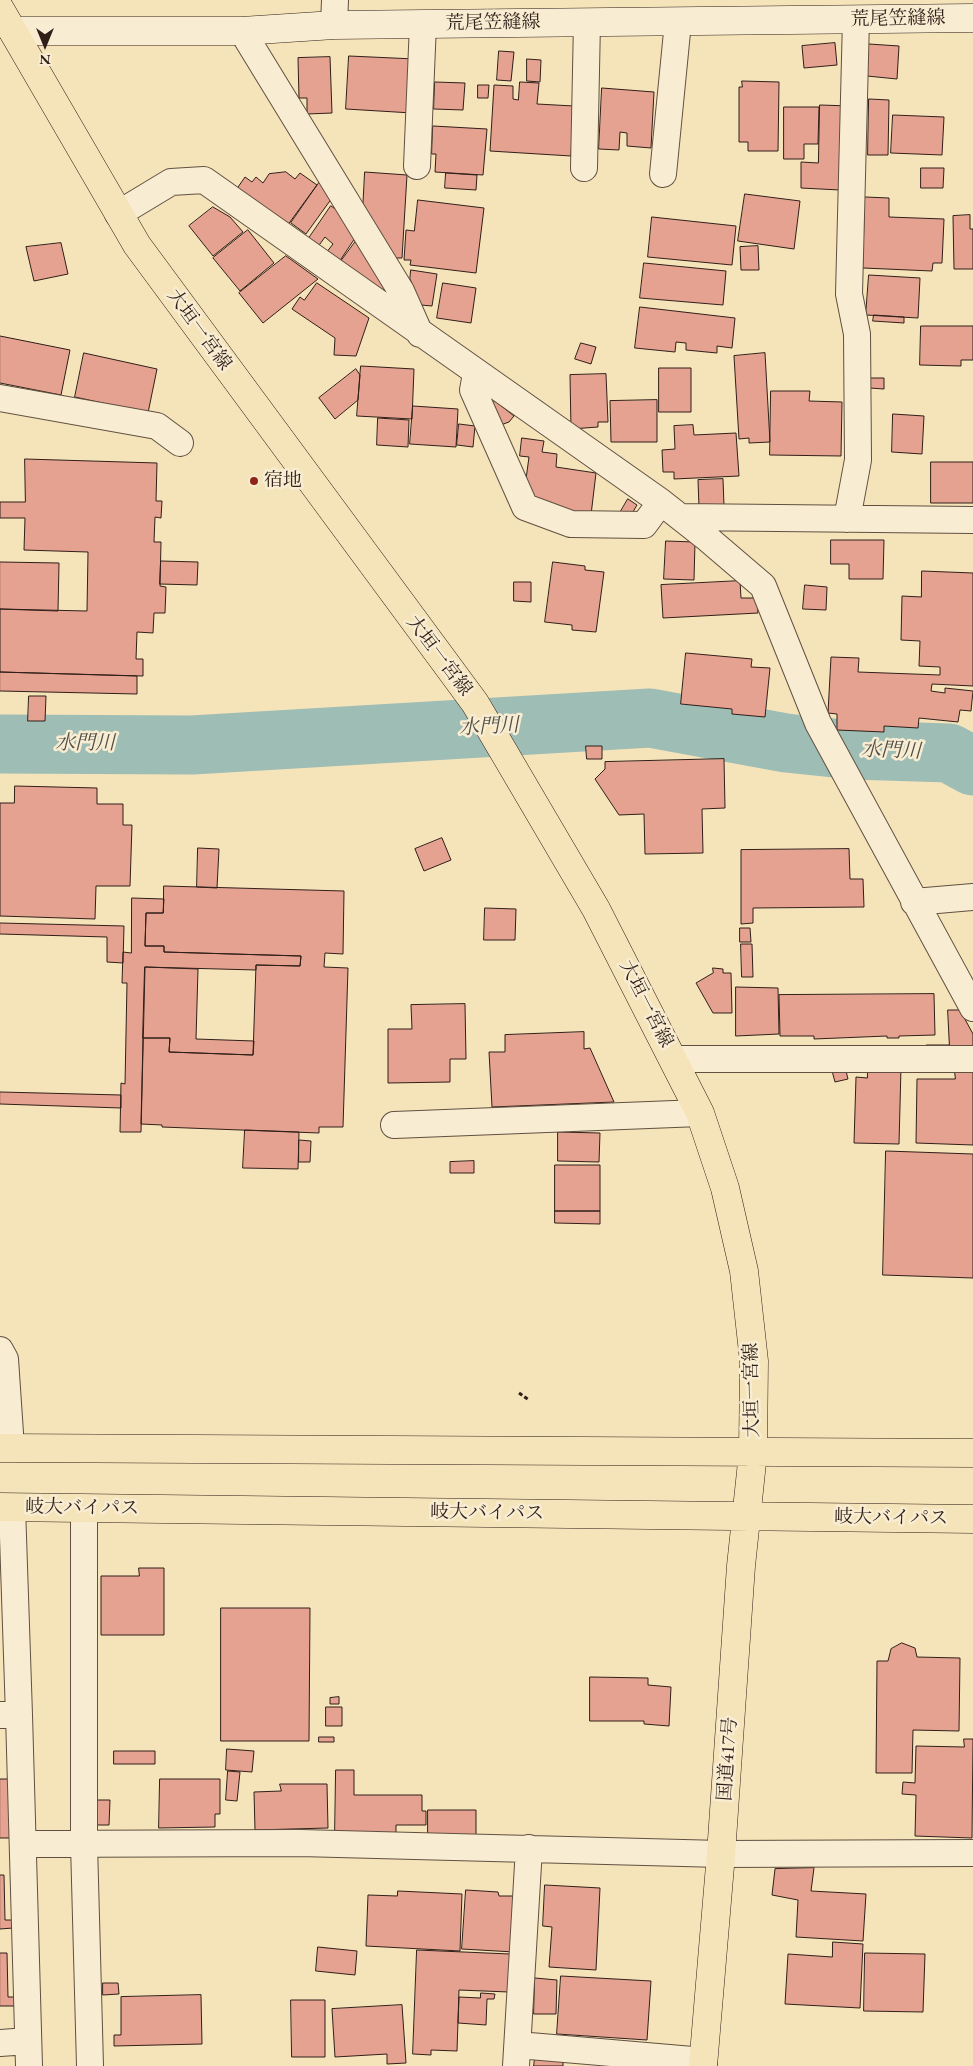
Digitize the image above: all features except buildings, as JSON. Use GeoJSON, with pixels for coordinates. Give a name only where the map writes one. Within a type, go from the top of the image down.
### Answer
{"type":"FeatureCollection","features":[{"type":"Feature","properties":{"kind":"main road","name":"荒尾笠縫線"},"geometry":{"type":"LineString","coordinates":[[4,24],[242,31],[334,13],[423,24],[973,18]]}},
{"type":"Feature","properties":{"kind":"main road","name":"大垣一宮線"},"geometry":{"type":"LineString","coordinates":[[4,24],[118,214],[149,261],[475,704],[513,764],[596,909],[700,1113],[725,1188],[744,1271],[754,1361],[753,1453]]}},
{"type":"Feature","properties":{"kind":"main road"},"geometry":{"type":"LineString","coordinates":[[11,1448],[973,1454]]}},
{"type":"Feature","properties":{"kind":"main road","name":"国道417号"},"geometry":{"type":"LineString","coordinates":[[704,2063],[741,1566],[753,1453]]}},
{"type":"Feature","properties":{"kind":"main road","name":"岐大バイパス"},"geometry":{"type":"LineString","coordinates":[[12,1507],[747,1516],[970,1524]]}},
{"type":"Feature","properties":{"kind":"street"},"geometry":{"type":"LineString","coordinates":[[847,519],[858,460],[857,334],[850,294],[856,19]]}},
{"type":"Feature","properties":{"kind":"street"},"geometry":{"type":"LineString","coordinates":[[584,168],[587,22]]}},
{"type":"Feature","properties":{"kind":"street"},"geometry":{"type":"LineString","coordinates":[[663,174],[678,22]]}},
{"type":"Feature","properties":{"kind":"street"},"geometry":{"type":"LineString","coordinates":[[417,166],[423,24]]}},
{"type":"Feature","properties":{"kind":"street"},"geometry":{"type":"LineString","coordinates":[[242,31],[401,290],[421,335]]}},
{"type":"Feature","properties":{"kind":"street"},"geometry":{"type":"LineString","coordinates":[[118,214],[171,182],[204,180],[670,510],[763,586],[818,723],[840,768],[973,1008]]}},
{"type":"Feature","properties":{"kind":"street"},"geometry":{"type":"LineString","coordinates":[[476,374],[473,390],[525,507],[571,524],[644,525],[670,510],[847,519],[973,520]]}},
{"type":"Feature","properties":{"kind":"street"},"geometry":{"type":"LineString","coordinates":[[0,398],[157,426],[180,443]]}},
{"type":"Feature","properties":{"kind":"street"},"geometry":{"type":"LineString","coordinates":[[914,902],[973,898]]}},
{"type":"Feature","properties":{"kind":"street"},"geometry":{"type":"LineString","coordinates":[[674,1059],[973,1059]]}},
{"type":"Feature","properties":{"kind":"street"},"geometry":{"type":"LineString","coordinates":[[394,1125],[700,1113]]}},
{"type":"Feature","properties":{"kind":"street"},"geometry":{"type":"LineString","coordinates":[[0,1350],[5,1359],[11,1448]]}},
{"type":"Feature","properties":{"kind":"street"},"geometry":{"type":"LineString","coordinates":[[0,2043],[28,2054],[32,1844],[10,1715],[12,1507]]}},
{"type":"Feature","properties":{"kind":"street"},"geometry":{"type":"LineString","coordinates":[[84,1508],[75,1844],[90,2066]]}},
{"type":"Feature","properties":{"kind":"street"},"geometry":{"type":"LineString","coordinates":[[32,1844],[300,1843],[721,1854],[973,1853]]}},
{"type":"Feature","properties":{"kind":"street"},"geometry":{"type":"LineString","coordinates":[[529,1848],[517,2055],[704,2063]]}},
{"type":"Feature","properties":{"kind":"path"},"geometry":{"type":"LineString","coordinates":[[519,1393],[529,1400]]}},
{"type":"Feature","properties":{"kind":"waterway","name":"水門川"},"geometry":{"type":"LineString","coordinates":[[0,744],[192,745],[650,718],[786,743],[853,750],[949,753],[973,766]]}},
{"type":"Feature","properties":{"kind":"place","name":"宿地"},"geometry":{"type":"Point","coordinates":[254,481]}}]}
